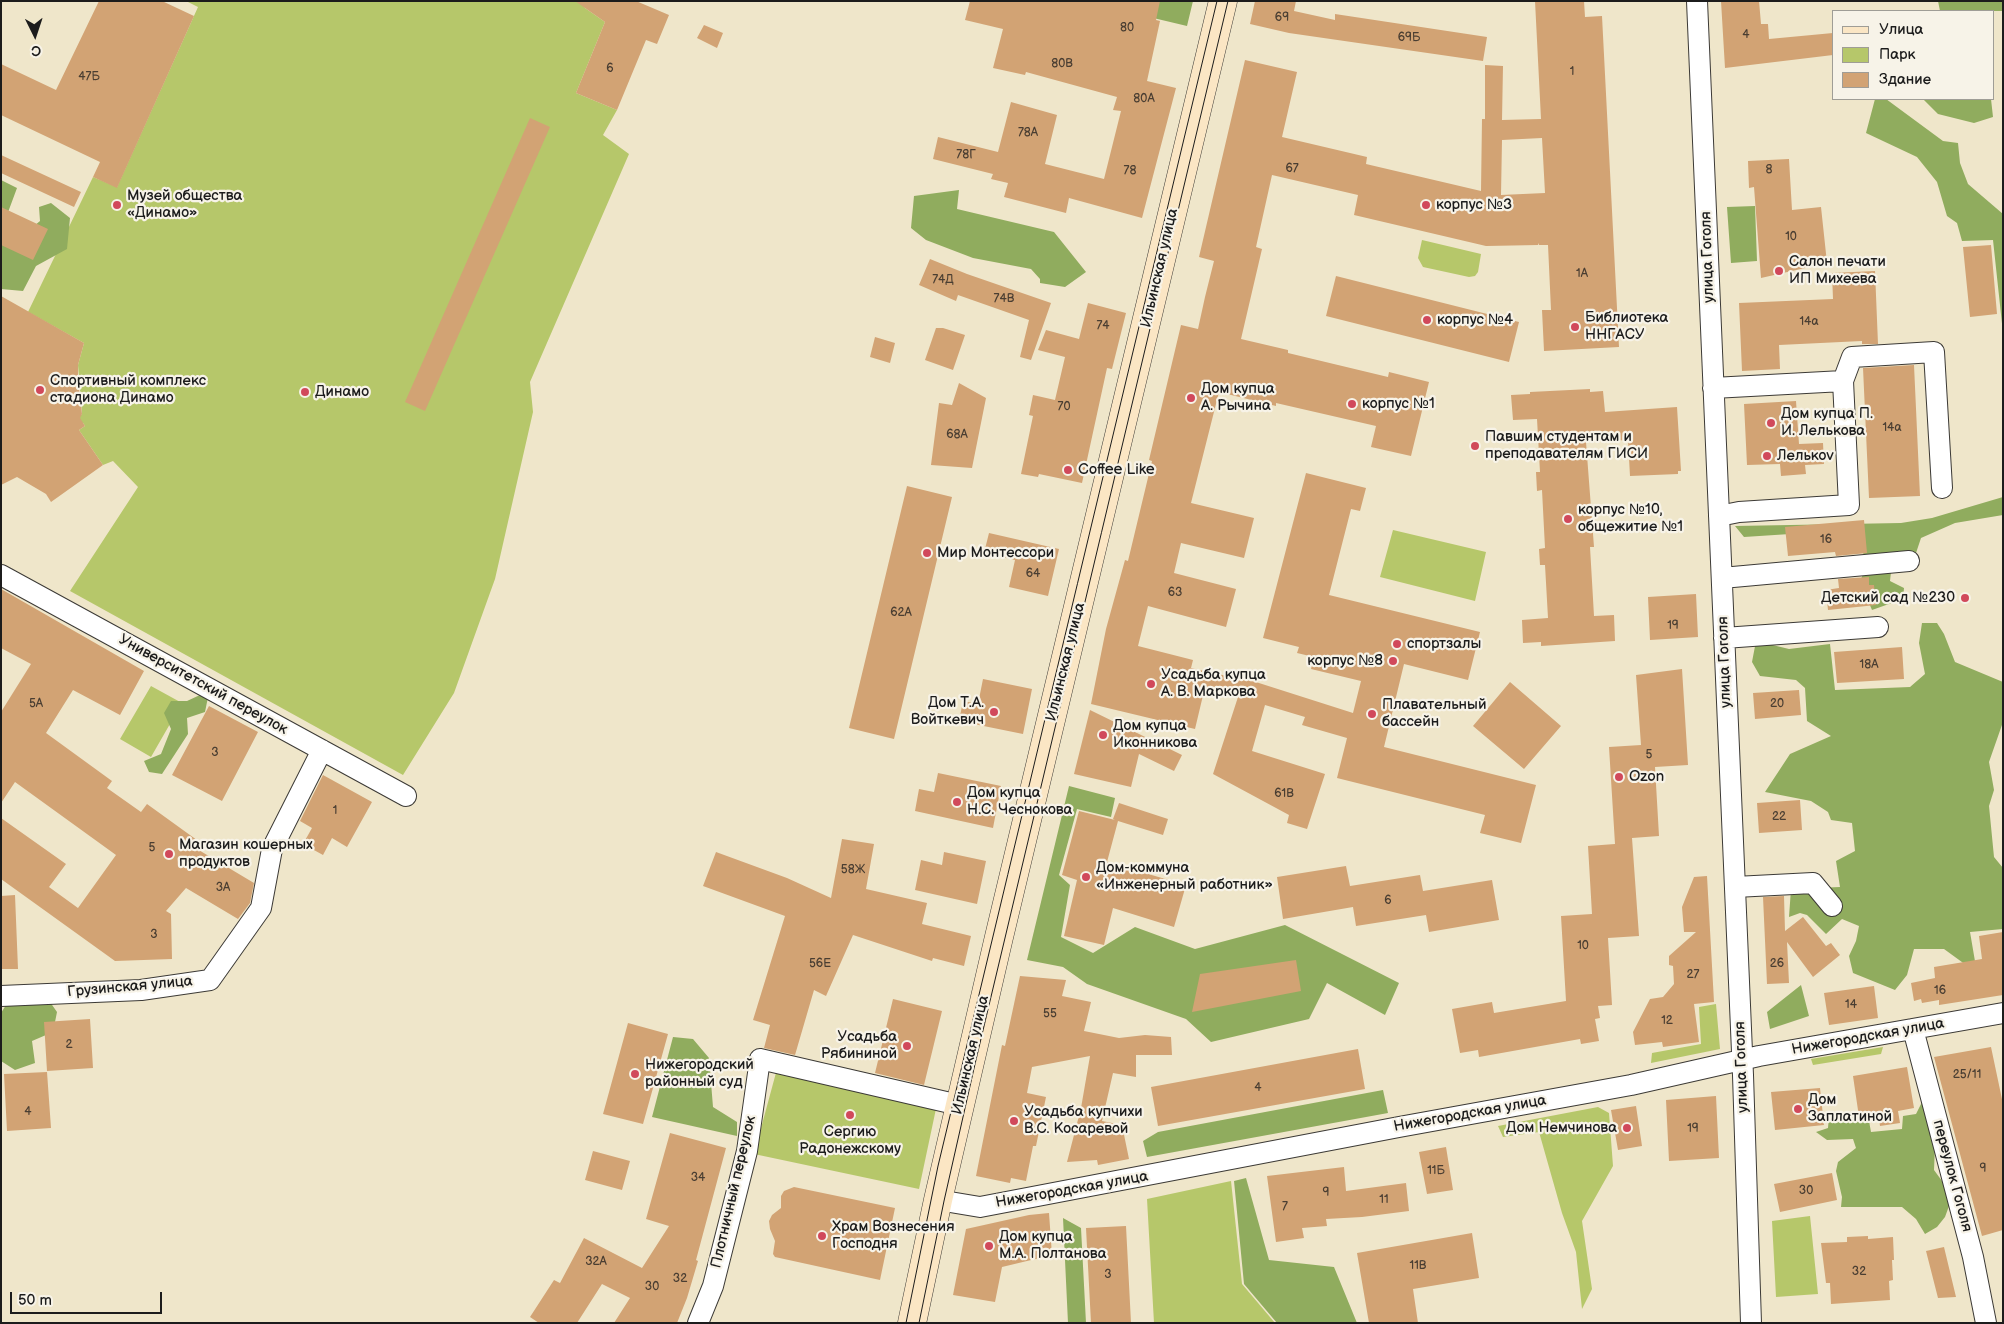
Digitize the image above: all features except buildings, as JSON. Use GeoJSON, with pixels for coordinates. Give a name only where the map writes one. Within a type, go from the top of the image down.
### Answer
{"type":"FeatureCollection","features":[{"type":"Feature","properties":{"kind":"street","name":"Ильинская улица"},"geometry":{"type":"LineString","coordinates":[[912,1323],[959,1105],[1223,1]]}},
{"type":"Feature","properties":{"kind":"street","name":"улица Гоголя"},"geometry":{"type":"LineString","coordinates":[[1697,1],[1735,887],[1751,1323]]}},
{"type":"Feature","properties":{"kind":"street"},"geometry":{"type":"LineString","coordinates":[[1719,516],[1740,512],[1849,505],[1843,381],[1852,357],[1934,352],[1942,488]]}},
{"type":"Feature","properties":{"kind":"street"},"geometry":{"type":"LineString","coordinates":[[1713,388],[1843,381]]}},
{"type":"Feature","properties":{"kind":"street"},"geometry":{"type":"LineString","coordinates":[[1722,578],[1909,561]]}},
{"type":"Feature","properties":{"kind":"street","name":"Университетский переулок"},"geometry":{"type":"LineString","coordinates":[[1,575],[406,796]]}},
{"type":"Feature","properties":{"kind":"street"},"geometry":{"type":"LineString","coordinates":[[1724,638],[1878,627]]}},
{"type":"Feature","properties":{"kind":"street","name":"Грузинская улица"},"geometry":{"type":"LineString","coordinates":[[1,996],[141,990],[210,980],[261,908],[272,849],[322,750]]}},
{"type":"Feature","properties":{"kind":"street"},"geometry":{"type":"LineString","coordinates":[[1735,887],[1813,883],[1832,906]]}},
{"type":"Feature","properties":{"kind":"street","name":"Нижегородская улица"},"geometry":{"type":"LineString","coordinates":[[938,1200],[980,1207],[1631,1085],[1742,1059],[2003,1013]]}},
{"type":"Feature","properties":{"kind":"street","name":"переулок Гоголя"},"geometry":{"type":"LineString","coordinates":[[1913,1030],[1974,1257],[1986,1323]]}},
{"type":"Feature","properties":{"kind":"street","name":"Плотничный переулок"},"geometry":{"type":"LineString","coordinates":[[698,1323],[713,1286],[747,1151],[760,1059],[959,1105]]}},
{"type":"Feature","properties":{"kind":"green space","name":"Динамо"},"geometry":{"type":"Polygon","coordinates":[[[186,1],[582,1],[585,8],[605,22],[576,93],[617,110],[603,135],[629,154],[530,382],[533,412],[495,579],[454,693],[403,775],[70,591],[138,487],[113,461],[103,465],[79,430],[85,426],[83,423],[74,422],[82,414],[78,365],[84,343],[28,312],[93,177],[117,187],[198,7],[186,1]]]}},
{"type":"Feature","properties":{"kind":"green space"},"geometry":{"type":"Polygon","coordinates":[[[1082,1],[1193,1],[1187,26],[1082,1]]]}},
{"type":"Feature","properties":{"kind":"green space"},"geometry":{"type":"Polygon","coordinates":[[[1938,1],[2003,1],[2003,11],[1940,10],[1938,1]]]}},
{"type":"Feature","properties":{"kind":"green space"},"geometry":{"type":"Polygon","coordinates":[[[1875,100],[1887,100],[1943,141],[1958,143],[1960,163],[1968,184],[2003,214],[2003,333],[1993,240],[1962,241],[1957,223],[1947,216],[1937,182],[1917,157],[1866,133],[1875,100]]]}},
{"type":"Feature","properties":{"kind":"green space"},"geometry":{"type":"Polygon","coordinates":[[[1924,100],[1991,100],[1993,117],[1974,123],[1938,114],[1924,100]]]}},
{"type":"Feature","properties":{"kind":"green space"},"geometry":{"type":"Polygon","coordinates":[[[1,180],[17,188],[7,215],[22,236],[40,221],[39,207],[51,203],[70,218],[67,249],[36,266],[23,291],[1,289],[1,180]]]}},
{"type":"Feature","properties":{"kind":"green space"},"geometry":{"type":"Polygon","coordinates":[[[959,190],[957,209],[1054,232],[1086,272],[1065,287],[1040,283],[1040,279],[1031,269],[973,258],[926,240],[911,228],[914,196],[959,190]]]}},
{"type":"Feature","properties":{"kind":"green space"},"geometry":{"type":"Polygon","coordinates":[[[1755,206],[1757,261],[1731,263],[1727,207],[1755,206]]]}},
{"type":"Feature","properties":{"kind":"green space"},"geometry":{"type":"Polygon","coordinates":[[[1422,240],[1481,254],[1478,272],[1475,276],[1469,277],[1423,267],[1418,258],[1422,240]]]}},
{"type":"Feature","properties":{"kind":"green space"},"geometry":{"type":"Polygon","coordinates":[[[2003,497],[2003,515],[1955,523],[1921,538],[1916,553],[1892,563],[1890,581],[1904,588],[1903,599],[1872,610],[1864,591],[1858,586],[1867,565],[1857,534],[1790,534],[1744,537],[1735,526],[1901,523],[1932,518],[2003,497]]]}},
{"type":"Feature","properties":{"kind":"green space"},"geometry":{"type":"Polygon","coordinates":[[[1393,530],[1486,552],[1475,601],[1380,577],[1393,530]]]}},
{"type":"Feature","properties":{"kind":"green space"},"geometry":{"type":"Polygon","coordinates":[[[1922,623],[1937,623],[1944,634],[1955,662],[2003,682],[2003,722],[1989,762],[1994,790],[1989,806],[1994,857],[2003,868],[2003,929],[1970,932],[1977,973],[1944,949],[1914,949],[1907,975],[1895,990],[1853,973],[1849,956],[1856,941],[1859,926],[1842,919],[1826,934],[1807,915],[1800,913],[1789,917],[1791,889],[1840,887],[1836,861],[1855,851],[1852,823],[1831,820],[1828,812],[1811,801],[1765,792],[1790,754],[1831,736],[1807,721],[1805,688],[1796,680],[1760,676],[1752,662],[1756,641],[1789,649],[1830,644],[1835,690],[1910,687],[1925,674],[1919,643],[1922,623]]]}},
{"type":"Feature","properties":{"kind":"green space"},"geometry":{"type":"Polygon","coordinates":[[[151,686],[182,703],[151,757],[120,739],[151,686]]]}},
{"type":"Feature","properties":{"kind":"green space"},"geometry":{"type":"Polygon","coordinates":[[[200,695],[208,697],[205,712],[187,718],[188,734],[162,774],[149,772],[144,761],[161,754],[171,729],[164,713],[171,701],[187,701],[200,695]]]}},
{"type":"Feature","properties":{"kind":"green space"},"geometry":{"type":"Polygon","coordinates":[[[1069,786],[1115,798],[1111,817],[1077,809],[1059,875],[1070,885],[1061,937],[1093,953],[1135,927],[1195,949],[1285,925],[1399,983],[1385,1015],[1327,983],[1309,1019],[1211,1042],[1186,1019],[1087,984],[1063,967],[1027,960],[1069,786]]]}},
{"type":"Feature","properties":{"kind":"green space"},"geometry":{"type":"Polygon","coordinates":[[[1801,985],[1809,1016],[1770,1029],[1767,1012],[1801,985]]]}},
{"type":"Feature","properties":{"kind":"green space"},"geometry":{"type":"Polygon","coordinates":[[[50,1002],[57,1012],[53,1032],[32,1041],[35,1063],[15,1070],[1,1061],[1,1013],[6,1005],[50,1002]]]}},
{"type":"Feature","properties":{"kind":"green space"},"geometry":{"type":"Polygon","coordinates":[[[1716,1004],[1720,1049],[1651,1063],[1652,1053],[1701,1044],[1699,1007],[1716,1004]]]}},
{"type":"Feature","properties":{"kind":"green space"},"geometry":{"type":"Polygon","coordinates":[[[673,1037],[693,1039],[709,1058],[713,1107],[737,1122],[737,1136],[652,1117],[673,1037]]]}},
{"type":"Feature","properties":{"kind":"green space"},"geometry":{"type":"Polygon","coordinates":[[[1883,1047],[1881,1054],[1813,1065],[1811,1059],[1883,1047]]]}},
{"type":"Feature","properties":{"kind":"green space"},"geometry":{"type":"Polygon","coordinates":[[[777,1069],[937,1104],[919,1189],[754,1154],[777,1069]]]}},
{"type":"Feature","properties":{"kind":"green space"},"geometry":{"type":"Polygon","coordinates":[[[1383,1090],[1388,1113],[1147,1157],[1143,1141],[1158,1132],[1383,1090]]]}},
{"type":"Feature","properties":{"kind":"green space"},"geometry":{"type":"Polygon","coordinates":[[[1922,1102],[1935,1146],[1934,1170],[1950,1192],[1949,1206],[1945,1217],[1937,1227],[1925,1234],[1916,1219],[1902,1207],[1841,1207],[1842,1197],[1836,1171],[1838,1162],[1856,1148],[1853,1139],[1827,1140],[1816,1132],[1828,1128],[1831,1112],[1848,1113],[1859,1122],[1869,1121],[1871,1132],[1902,1129],[1903,1116],[1916,1114],[1922,1102]]]}},
{"type":"Feature","properties":{"kind":"green space"},"geometry":{"type":"Polygon","coordinates":[[[1598,1107],[1609,1113],[1613,1166],[1582,1221],[1592,1289],[1582,1309],[1576,1252],[1562,1213],[1539,1132],[1503,1137],[1498,1126],[1598,1107]]]}},
{"type":"Feature","properties":{"kind":"green space"},"geometry":{"type":"Polygon","coordinates":[[[1246,1178],[1269,1260],[1334,1267],[1357,1323],[1277,1323],[1244,1284],[1234,1181],[1246,1178]]]}},
{"type":"Feature","properties":{"kind":"green space"},"geometry":{"type":"Polygon","coordinates":[[[1231,1181],[1242,1284],[1275,1323],[1154,1323],[1147,1199],[1231,1181]]]}},
{"type":"Feature","properties":{"kind":"green space"},"geometry":{"type":"Polygon","coordinates":[[[1810,1216],[1818,1294],[1776,1297],[1772,1221],[1810,1216]]]}},
{"type":"Feature","properties":{"kind":"green space"},"geometry":{"type":"Polygon","coordinates":[[[1063,1218],[1081,1228],[1086,1323],[1068,1323],[1063,1218]]]}},
{"type":"Feature","properties":{"kind":"tram line"},"geometry":{"type":"LineString","coordinates":[[906,1323],[938,1166],[1217,1]]}},
{"type":"Feature","properties":{"kind":"tram line"},"geometry":{"type":"LineString","coordinates":[[919,1323],[975,1064],[1228,1]]}},
{"type":"Feature","properties":{"kind":"place","name":"Музей общества «Динамо»"},"geometry":{"type":"Point","coordinates":[117,205]}},
{"type":"Feature","properties":{"kind":"place","name":"корпус №3"},"geometry":{"type":"Point","coordinates":[1426,205]}},
{"type":"Feature","properties":{"kind":"place","name":"Салон печати ИП Михеева"},"geometry":{"type":"Point","coordinates":[1779,271]}},
{"type":"Feature","properties":{"kind":"place","name":"корпус №4"},"geometry":{"type":"Point","coordinates":[1427,320]}},
{"type":"Feature","properties":{"kind":"place","name":"Библиотека ННГАСУ"},"geometry":{"type":"Point","coordinates":[1575,327]}},
{"type":"Feature","properties":{"kind":"place","name":"Спортивный комплекс стадиона Динамо"},"geometry":{"type":"Point","coordinates":[40,390]}},
{"type":"Feature","properties":{"kind":"place","name":"Динамо"},"geometry":{"type":"Point","coordinates":[305,392]}},
{"type":"Feature","properties":{"kind":"place","name":"Дом купца А. Рычина"},"geometry":{"type":"Point","coordinates":[1191,398]}},
{"type":"Feature","properties":{"kind":"place","name":"корпус №1"},"geometry":{"type":"Point","coordinates":[1352,404]}},
{"type":"Feature","properties":{"kind":"place","name":"Дом купца П. И. Лелькова"},"geometry":{"type":"Point","coordinates":[1771,423]}},
{"type":"Feature","properties":{"kind":"place","name":"Павшим студентам и преподавателям ГИСИ"},"geometry":{"type":"Point","coordinates":[1475,446]}},
{"type":"Feature","properties":{"kind":"place","name":"Лелькоv"},"geometry":{"type":"Point","coordinates":[1767,456]}},
{"type":"Feature","properties":{"kind":"place","name":"Coffee Like"},"geometry":{"type":"Point","coordinates":[1068,470]}},
{"type":"Feature","properties":{"kind":"place","name":"корпус №10, общежитие №1"},"geometry":{"type":"Point","coordinates":[1568,519]}},
{"type":"Feature","properties":{"kind":"place","name":"Мир Монтессори"},"geometry":{"type":"Point","coordinates":[927,553]}},
{"type":"Feature","properties":{"kind":"place","name":"Детский сад №230"},"geometry":{"type":"Point","coordinates":[1965,598]}},
{"type":"Feature","properties":{"kind":"place","name":"спортзалы"},"geometry":{"type":"Point","coordinates":[1397,644]}},
{"type":"Feature","properties":{"kind":"place","name":"корпус №8"},"geometry":{"type":"Point","coordinates":[1393,661]}},
{"type":"Feature","properties":{"kind":"place","name":"Усадьба купца А. В. Маркова"},"geometry":{"type":"Point","coordinates":[1151,684]}},
{"type":"Feature","properties":{"kind":"place","name":"Дом Т.А. Войткевич"},"geometry":{"type":"Point","coordinates":[994,712]}},
{"type":"Feature","properties":{"kind":"place","name":"Плавательный бассейн"},"geometry":{"type":"Point","coordinates":[1372,714]}},
{"type":"Feature","properties":{"kind":"place","name":"Дом купца Иконникова"},"geometry":{"type":"Point","coordinates":[1103,735]}},
{"type":"Feature","properties":{"kind":"place","name":"Ozon"},"geometry":{"type":"Point","coordinates":[1619,777]}},
{"type":"Feature","properties":{"kind":"place","name":"Дом купца Н.С. Чеснокова"},"geometry":{"type":"Point","coordinates":[957,802]}},
{"type":"Feature","properties":{"kind":"place","name":"Магазин кошерных продуктов"},"geometry":{"type":"Point","coordinates":[169,854]}},
{"type":"Feature","properties":{"kind":"place","name":"Дом-коммуна «Инженерный работник»"},"geometry":{"type":"Point","coordinates":[1086,877]}},
{"type":"Feature","properties":{"kind":"place","name":"Усадьба Рябининой"},"geometry":{"type":"Point","coordinates":[907,1046]}},
{"type":"Feature","properties":{"kind":"place","name":"Нижегородский районный суд"},"geometry":{"type":"Point","coordinates":[635,1074]}},
{"type":"Feature","properties":{"kind":"place","name":"Дом Заплатиной"},"geometry":{"type":"Point","coordinates":[1798,1109]}},
{"type":"Feature","properties":{"kind":"place","name":"Сергию Радонежскому"},"geometry":{"type":"Point","coordinates":[850,1115]}},
{"type":"Feature","properties":{"kind":"place","name":"Усадьба купчихи В.С. Косаревой"},"geometry":{"type":"Point","coordinates":[1014,1121]}},
{"type":"Feature","properties":{"kind":"place","name":"Дом Немчинова"},"geometry":{"type":"Point","coordinates":[1627,1128]}},
{"type":"Feature","properties":{"kind":"place","name":"Храм Вознесения Господня"},"geometry":{"type":"Point","coordinates":[822,1236]}},
{"type":"Feature","properties":{"kind":"place","name":"Дом купца М.А. Полтанова"},"geometry":{"type":"Point","coordinates":[989,1246]}}]}
